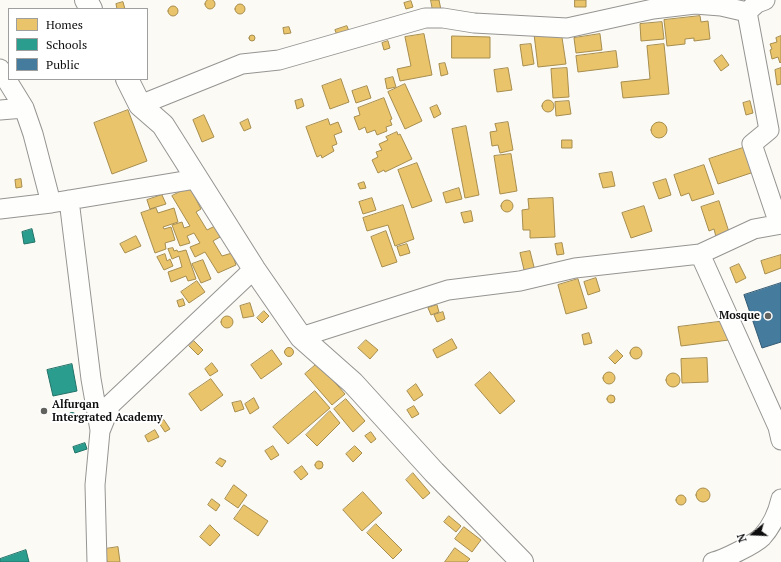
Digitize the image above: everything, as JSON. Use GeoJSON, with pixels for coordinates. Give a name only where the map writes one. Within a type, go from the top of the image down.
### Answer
{"type":"FeatureCollection","features":[{"type":"Feature","properties":{"kind":"street"},"geometry":{"type":"LineString","coordinates":[[140,105],[242,64],[278,60],[426,18],[443,18],[474,23],[567,28],[653,9],[695,4],[721,6],[756,4],[769,130],[752,144],[780,224],[754,229],[700,254],[575,268],[520,281],[448,290],[301,337]]}},
{"type":"Feature","properties":{"kind":"street"},"geometry":{"type":"LineString","coordinates":[[0,70],[24,108],[33,134],[51,203]]}},
{"type":"Feature","properties":{"kind":"street"},"geometry":{"type":"LineString","coordinates":[[128,80],[140,105],[162,125],[254,268],[301,337],[353,383],[434,472],[522,562]]}},
{"type":"Feature","properties":{"kind":"street"},"geometry":{"type":"LineString","coordinates":[[0,110],[24,108]]}},
{"type":"Feature","properties":{"kind":"street"},"geometry":{"type":"LineString","coordinates":[[0,209],[51,203],[196,179]]}},
{"type":"Feature","properties":{"kind":"street"},"geometry":{"type":"LineString","coordinates":[[69,200],[91,379],[100,431],[95,485],[97,562]]}},
{"type":"Feature","properties":{"kind":"street"},"geometry":{"type":"LineString","coordinates":[[700,254],[780,429]]}},
{"type":"Feature","properties":{"kind":"street"},"geometry":{"type":"LineString","coordinates":[[100,431],[111,404],[254,268]]}},
{"type":"Feature","properties":{"kind":"street"},"geometry":{"type":"LineString","coordinates":[[713,562],[722,560],[761,538],[777,514],[781,499]]}},
{"type":"Feature","properties":{"kind":"building: Homes"},"geometry":{"type":"Polygon","coordinates":[[[210,-1],[215,4],[210,9],[205,4],[210,-1]]]}},
{"type":"Feature","properties":{"kind":"building: Homes"},"geometry":{"type":"Polygon","coordinates":[[[431,0],[439,0],[441,10],[433,11],[431,0]]]}},
{"type":"Feature","properties":{"kind":"building: Homes"},"geometry":{"type":"Polygon","coordinates":[[[575,0],[586,0],[586,7],[575,7],[575,0]]]}},
{"type":"Feature","properties":{"kind":"building: Homes"},"geometry":{"type":"Polygon","coordinates":[[[411,1],[413,7],[406,9],[404,3],[411,1]]]}},
{"type":"Feature","properties":{"kind":"building: Homes"},"geometry":{"type":"Polygon","coordinates":[[[123,2],[125,8],[117,8],[116,4],[123,2]]]}},
{"type":"Feature","properties":{"kind":"building: Homes"},"geometry":{"type":"Polygon","coordinates":[[[238,4],[242,4],[244,5],[244,13],[238,14],[235,11],[235,7],[238,4]]]}},
{"type":"Feature","properties":{"kind":"building: Homes"},"geometry":{"type":"Polygon","coordinates":[[[171,6],[175,6],[177,7],[177,15],[171,16],[168,13],[168,9],[171,6]]]}},
{"type":"Feature","properties":{"kind":"building: Homes"},"geometry":{"type":"Polygon","coordinates":[[[700,16],[701,22],[708,21],[710,39],[694,41],[694,38],[685,39],[685,44],[667,46],[664,20],[700,16]]]}},
{"type":"Feature","properties":{"kind":"building: Homes"},"geometry":{"type":"Polygon","coordinates":[[[662,22],[664,39],[641,41],[640,24],[662,22]]]}},
{"type":"Feature","properties":{"kind":"building: Homes"},"geometry":{"type":"Polygon","coordinates":[[[347,26],[350,34],[338,38],[335,30],[347,26]]]}},
{"type":"Feature","properties":{"kind":"building: Homes"},"geometry":{"type":"Polygon","coordinates":[[[289,27],[291,33],[284,34],[283,28],[289,27]]]}},
{"type":"Feature","properties":{"kind":"building: Homes"},"geometry":{"type":"Polygon","coordinates":[[[561,31],[566,64],[538,67],[534,34],[561,31]]]}},
{"type":"Feature","properties":{"kind":"building: Homes"},"geometry":{"type":"Polygon","coordinates":[[[424,34],[432,75],[400,81],[397,69],[411,66],[405,37],[424,34]]]}},
{"type":"Feature","properties":{"kind":"building: Homes"},"geometry":{"type":"Polygon","coordinates":[[[600,34],[602,50],[576,53],[574,38],[600,34]]]}},
{"type":"Feature","properties":{"kind":"building: Homes"},"geometry":{"type":"Polygon","coordinates":[[[252,35],[255,38],[252,41],[249,38],[252,35]]]}},
{"type":"Feature","properties":{"kind":"building: Homes"},"geometry":{"type":"Polygon","coordinates":[[[452,36],[490,37],[490,58],[452,58],[452,36]]]}},
{"type":"Feature","properties":{"kind":"building: Homes"},"geometry":{"type":"Polygon","coordinates":[[[781,36],[780,63],[778,57],[772,59],[770,50],[772,49],[770,44],[777,42],[776,38],[781,36]]]}},
{"type":"Feature","properties":{"kind":"building: Homes"},"geometry":{"type":"Polygon","coordinates":[[[388,41],[390,48],[384,50],[382,43],[388,41]]]}},
{"type":"Feature","properties":{"kind":"building: Homes"},"geometry":{"type":"Polygon","coordinates":[[[531,44],[534,64],[523,66],[520,45],[531,44]]]}},
{"type":"Feature","properties":{"kind":"building: Homes"},"geometry":{"type":"Polygon","coordinates":[[[664,44],[669,94],[623,98],[621,82],[650,79],[647,46],[664,44]]]}},
{"type":"Feature","properties":{"kind":"building: Homes"},"geometry":{"type":"Polygon","coordinates":[[[616,51],[618,67],[578,72],[576,56],[616,51]]]}},
{"type":"Feature","properties":{"kind":"building: Homes"},"geometry":{"type":"Polygon","coordinates":[[[722,55],[729,65],[721,71],[714,61],[722,55]]]}},
{"type":"Feature","properties":{"kind":"building: Homes"},"geometry":{"type":"Polygon","coordinates":[[[445,63],[448,74],[441,76],[439,64],[445,63]]]}},
{"type":"Feature","properties":{"kind":"building: Homes"},"geometry":{"type":"Polygon","coordinates":[[[508,68],[512,90],[497,92],[494,70],[508,68]]]}},
{"type":"Feature","properties":{"kind":"building: Homes"},"geometry":{"type":"Polygon","coordinates":[[[567,68],[569,97],[553,98],[551,69],[567,68]]]}},
{"type":"Feature","properties":{"kind":"building: Homes"},"geometry":{"type":"Polygon","coordinates":[[[781,68],[781,84],[777,85],[775,70],[781,68]]]}},
{"type":"Feature","properties":{"kind":"building: Homes"},"geometry":{"type":"Polygon","coordinates":[[[393,77],[396,87],[387,89],[385,79],[393,77]]]}},
{"type":"Feature","properties":{"kind":"building: Homes"},"geometry":{"type":"Polygon","coordinates":[[[341,79],[349,102],[330,109],[322,86],[341,79]]]}},
{"type":"Feature","properties":{"kind":"building: Homes"},"geometry":{"type":"Polygon","coordinates":[[[405,84],[422,121],[405,129],[388,92],[405,84]]]}},
{"type":"Feature","properties":{"kind":"building: Homes"},"geometry":{"type":"Polygon","coordinates":[[[367,86],[371,98],[356,103],[352,91],[367,86]]]}},
{"type":"Feature","properties":{"kind":"building: Homes"},"geometry":{"type":"Polygon","coordinates":[[[384,98],[392,119],[390,120],[392,125],[386,127],[387,131],[377,135],[375,130],[367,133],[365,127],[359,130],[354,117],[360,115],[358,108],[384,98]]]}},
{"type":"Feature","properties":{"kind":"building: Homes"},"geometry":{"type":"Polygon","coordinates":[[[302,99],[304,106],[297,109],[295,101],[302,99]]]}},
{"type":"Feature","properties":{"kind":"building: Homes"},"geometry":{"type":"Polygon","coordinates":[[[550,100],[553,101],[553,111],[546,112],[543,111],[542,104],[543,101],[550,100]]]}},
{"type":"Feature","properties":{"kind":"building: Homes"},"geometry":{"type":"Polygon","coordinates":[[[569,101],[571,114],[556,116],[555,102],[569,101]]]}},
{"type":"Feature","properties":{"kind":"building: Homes"},"geometry":{"type":"Polygon","coordinates":[[[750,101],[753,113],[746,115],[743,103],[750,101]]]}},
{"type":"Feature","properties":{"kind":"building: Homes"},"geometry":{"type":"Polygon","coordinates":[[[437,105],[441,114],[434,118],[430,108],[437,105]]]}},
{"type":"Feature","properties":{"kind":"building: Homes"},"geometry":{"type":"Polygon","coordinates":[[[128,110],[147,161],[112,174],[94,123],[128,110]]]}},
{"type":"Feature","properties":{"kind":"building: Homes"},"geometry":{"type":"Polygon","coordinates":[[[204,115],[214,137],[202,142],[193,120],[204,115]]]}},
{"type":"Feature","properties":{"kind":"building: Homes"},"geometry":{"type":"Polygon","coordinates":[[[248,119],[251,128],[244,131],[240,123],[248,119]]]}},
{"type":"Feature","properties":{"kind":"building: Homes"},"geometry":{"type":"Polygon","coordinates":[[[328,119],[330,125],[338,122],[342,132],[334,135],[337,144],[332,146],[334,151],[322,158],[321,155],[317,157],[306,127],[328,119]]]}},
{"type":"Feature","properties":{"kind":"building: Homes"},"geometry":{"type":"Polygon","coordinates":[[[508,122],[513,150],[500,153],[498,145],[492,146],[490,132],[497,131],[495,124],[508,122]]]}},
{"type":"Feature","properties":{"kind":"building: Homes"},"geometry":{"type":"Polygon","coordinates":[[[659,122],[666,127],[667,130],[662,137],[659,138],[652,133],[651,130],[656,123],[659,122]]]}},
{"type":"Feature","properties":{"kind":"building: Homes"},"geometry":{"type":"Polygon","coordinates":[[[466,126],[479,195],[465,198],[452,129],[466,126]]]}},
{"type":"Feature","properties":{"kind":"building: Homes"},"geometry":{"type":"Polygon","coordinates":[[[397,132],[398,135],[400,134],[412,159],[385,172],[384,170],[378,173],[372,160],[378,157],[376,152],[382,150],[379,144],[388,140],[386,137],[397,132]]]}},
{"type":"Feature","properties":{"kind":"building: Homes"},"geometry":{"type":"Polygon","coordinates":[[[562,140],[572,140],[572,148],[562,148],[562,140]]]}},
{"type":"Feature","properties":{"kind":"building: Homes"},"geometry":{"type":"Polygon","coordinates":[[[752,145],[760,170],[718,184],[709,159],[752,145]]]}},
{"type":"Feature","properties":{"kind":"building: Homes"},"geometry":{"type":"Polygon","coordinates":[[[511,154],[517,191],[500,194],[494,156],[511,154]]]}},
{"type":"Feature","properties":{"kind":"building: Homes"},"geometry":{"type":"Polygon","coordinates":[[[417,163],[432,201],[412,208],[398,170],[417,163]]]}},
{"type":"Feature","properties":{"kind":"building: Homes"},"geometry":{"type":"Polygon","coordinates":[[[704,165],[714,194],[692,201],[689,193],[681,196],[674,175],[704,165]]]}},
{"type":"Feature","properties":{"kind":"building: Homes"},"geometry":{"type":"Polygon","coordinates":[[[612,172],[615,186],[603,188],[599,174],[612,172]]]}},
{"type":"Feature","properties":{"kind":"building: Homes"},"geometry":{"type":"Polygon","coordinates":[[[21,179],[22,187],[16,188],[15,180],[21,179]]]}},
{"type":"Feature","properties":{"kind":"building: Homes"},"geometry":{"type":"Polygon","coordinates":[[[666,179],[671,195],[659,199],[653,183],[666,179]]]}},
{"type":"Feature","properties":{"kind":"building: Homes"},"geometry":{"type":"Polygon","coordinates":[[[364,182],[366,188],[360,189],[358,184],[364,182]]]}},
{"type":"Feature","properties":{"kind":"building: Homes"},"geometry":{"type":"Polygon","coordinates":[[[190,187],[201,209],[196,212],[207,230],[215,226],[220,237],[213,241],[222,256],[232,253],[236,265],[218,273],[205,252],[195,257],[190,247],[200,243],[194,233],[187,236],[190,243],[180,246],[172,225],[182,222],[184,228],[190,226],[172,196],[190,187]]]}},
{"type":"Feature","properties":{"kind":"building: Homes"},"geometry":{"type":"Polygon","coordinates":[[[459,188],[462,199],[446,203],[443,193],[459,188]]]}},
{"type":"Feature","properties":{"kind":"building: Homes"},"geometry":{"type":"Polygon","coordinates":[[[162,195],[166,204],[150,209],[147,200],[162,195]]]}},
{"type":"Feature","properties":{"kind":"building: Homes"},"geometry":{"type":"Polygon","coordinates":[[[372,198],[376,210],[363,214],[359,202],[372,198]]]}},
{"type":"Feature","properties":{"kind":"building: Homes"},"geometry":{"type":"Polygon","coordinates":[[[553,198],[555,237],[530,238],[530,230],[523,230],[522,210],[529,209],[528,199],[553,198]]]}},
{"type":"Feature","properties":{"kind":"building: Homes"},"geometry":{"type":"Polygon","coordinates":[[[505,200],[509,200],[513,206],[509,212],[505,212],[501,208],[501,204],[505,200]]]}},
{"type":"Feature","properties":{"kind":"building: Homes"},"geometry":{"type":"Polygon","coordinates":[[[719,201],[729,232],[716,237],[714,229],[709,231],[701,207],[719,201]]]}},
{"type":"Feature","properties":{"kind":"building: Homes"},"geometry":{"type":"Polygon","coordinates":[[[403,205],[414,239],[395,246],[388,225],[367,231],[363,218],[403,205]]]}},
{"type":"Feature","properties":{"kind":"building: Homes"},"geometry":{"type":"Polygon","coordinates":[[[644,206],[652,231],[631,238],[622,213],[644,206]]]}},
{"type":"Feature","properties":{"kind":"building: Homes"},"geometry":{"type":"Polygon","coordinates":[[[156,208],[158,213],[174,208],[178,222],[163,227],[164,229],[171,227],[175,240],[165,243],[166,249],[155,253],[141,213],[156,208]]]}},
{"type":"Feature","properties":{"kind":"building: Homes"},"geometry":{"type":"Polygon","coordinates":[[[471,211],[473,221],[464,223],[461,213],[471,211]]]}},
{"type":"Feature","properties":{"kind":"building: Homes"},"geometry":{"type":"Polygon","coordinates":[[[386,231],[397,262],[382,267],[371,237],[386,231]]]}},
{"type":"Feature","properties":{"kind":"building: Homes"},"geometry":{"type":"Polygon","coordinates":[[[136,236],[141,246],[125,253],[120,244],[136,236]]]}},
{"type":"Feature","properties":{"kind":"building: Homes"},"geometry":{"type":"Polygon","coordinates":[[[562,243],[564,254],[557,255],[555,244],[562,243]]]}},
{"type":"Feature","properties":{"kind":"building: Homes"},"geometry":{"type":"Polygon","coordinates":[[[407,244],[410,253],[400,256],[397,247],[407,244]]]}},
{"type":"Feature","properties":{"kind":"building: Homes"},"geometry":{"type":"Polygon","coordinates":[[[173,248],[174,251],[177,250],[178,252],[186,250],[196,279],[188,281],[186,276],[171,282],[168,272],[182,267],[179,256],[172,259],[168,249],[173,248]]]}},
{"type":"Feature","properties":{"kind":"building: Homes"},"geometry":{"type":"Polygon","coordinates":[[[530,251],[535,271],[525,274],[520,253],[530,251]]]}},
{"type":"Feature","properties":{"kind":"building: Homes"},"geometry":{"type":"Polygon","coordinates":[[[165,254],[167,261],[170,259],[173,266],[164,270],[157,257],[165,254]]]}},
{"type":"Feature","properties":{"kind":"building: Homes"},"geometry":{"type":"Polygon","coordinates":[[[781,255],[781,268],[765,274],[761,261],[781,255]]]}},
{"type":"Feature","properties":{"kind":"building: Homes"},"geometry":{"type":"Polygon","coordinates":[[[203,260],[211,279],[201,283],[192,264],[203,260]]]}},
{"type":"Feature","properties":{"kind":"building: Homes"},"geometry":{"type":"Polygon","coordinates":[[[739,264],[746,278],[736,283],[730,268],[739,264]]]}},
{"type":"Feature","properties":{"kind":"building: Homes"},"geometry":{"type":"Polygon","coordinates":[[[596,278],[600,291],[588,295],[584,282],[596,278]]]}},
{"type":"Feature","properties":{"kind":"building: Homes"},"geometry":{"type":"Polygon","coordinates":[[[578,279],[587,308],[566,314],[558,285],[578,279]]]}},
{"type":"Feature","properties":{"kind":"building: Homes"},"geometry":{"type":"Polygon","coordinates":[[[197,281],[205,292],[189,303],[181,292],[197,281]]]}},
{"type":"Feature","properties":{"kind":"building: Homes"},"geometry":{"type":"Polygon","coordinates":[[[183,299],[185,305],[179,307],[177,301],[183,299]]]}},
{"type":"Feature","properties":{"kind":"building: Homes"},"geometry":{"type":"Polygon","coordinates":[[[250,303],[254,316],[243,318],[240,306],[250,303]]]}},
{"type":"Feature","properties":{"kind":"building: Homes"},"geometry":{"type":"Polygon","coordinates":[[[437,305],[439,312],[431,315],[428,308],[437,305]]]}},
{"type":"Feature","properties":{"kind":"building: Homes"},"geometry":{"type":"Polygon","coordinates":[[[264,311],[269,316],[262,323],[257,318],[264,311]]]}},
{"type":"Feature","properties":{"kind":"building: Homes"},"geometry":{"type":"Polygon","coordinates":[[[443,312],[445,319],[437,322],[434,315],[443,312]]]}},
{"type":"Feature","properties":{"kind":"building: Homes"},"geometry":{"type":"Polygon","coordinates":[[[225,316],[229,316],[233,322],[229,328],[225,328],[221,324],[221,320],[225,316]]]}},
{"type":"Feature","properties":{"kind":"building: Homes"},"geometry":{"type":"Polygon","coordinates":[[[726,321],[729,340],[681,346],[678,327],[726,321]]]}},
{"type":"Feature","properties":{"kind":"building: Homes"},"geometry":{"type":"Polygon","coordinates":[[[589,333],[592,343],[584,345],[582,335],[589,333]]]}},
{"type":"Feature","properties":{"kind":"building: Homes"},"geometry":{"type":"Polygon","coordinates":[[[452,339],[457,348],[437,358],[433,350],[452,339]]]}},
{"type":"Feature","properties":{"kind":"building: Homes"},"geometry":{"type":"Polygon","coordinates":[[[366,340],[378,350],[370,359],[358,348],[366,340]]]}},
{"type":"Feature","properties":{"kind":"building: Homes"},"geometry":{"type":"Polygon","coordinates":[[[194,341],[203,350],[198,355],[189,346],[194,341]]]}},
{"type":"Feature","properties":{"kind":"building: Homes"},"geometry":{"type":"Polygon","coordinates":[[[289,347],[294,352],[289,357],[284,352],[289,347]]]}},
{"type":"Feature","properties":{"kind":"building: Homes"},"geometry":{"type":"Polygon","coordinates":[[[634,347],[638,347],[642,353],[638,359],[634,359],[630,355],[630,351],[634,347]]]}},
{"type":"Feature","properties":{"kind":"building: Homes"},"geometry":{"type":"Polygon","coordinates":[[[272,350],[282,364],[261,379],[251,365],[272,350]]]}},
{"type":"Feature","properties":{"kind":"building: Homes"},"geometry":{"type":"Polygon","coordinates":[[[617,350],[623,356],[615,364],[609,358],[617,350]]]}},
{"type":"Feature","properties":{"kind":"building: Homes"},"geometry":{"type":"Polygon","coordinates":[[[707,358],[708,382],[682,383],[681,359],[707,358]]]}},
{"type":"Feature","properties":{"kind":"building: Homes"},"geometry":{"type":"Polygon","coordinates":[[[212,363],[218,371],[210,376],[205,369],[212,363]]]}},
{"type":"Feature","properties":{"kind":"building: Homes"},"geometry":{"type":"Polygon","coordinates":[[[318,363],[345,394],[332,405],[305,374],[318,363]]]}},
{"type":"Feature","properties":{"kind":"building: Homes"},"geometry":{"type":"Polygon","coordinates":[[[490,372],[515,401],[500,414],[475,385],[490,372]]]}},
{"type":"Feature","properties":{"kind":"building: Homes"},"geometry":{"type":"Polygon","coordinates":[[[611,372],[614,373],[614,383],[607,384],[604,383],[603,376],[604,373],[611,372]]]}},
{"type":"Feature","properties":{"kind":"building: Homes"},"geometry":{"type":"Polygon","coordinates":[[[673,373],[678,375],[680,380],[678,385],[673,387],[668,385],[666,380],[668,375],[673,373]]]}},
{"type":"Feature","properties":{"kind":"building: Homes"},"geometry":{"type":"Polygon","coordinates":[[[211,379],[223,395],[201,411],[189,394],[211,379]]]}},
{"type":"Feature","properties":{"kind":"building: Homes"},"geometry":{"type":"Polygon","coordinates":[[[416,384],[423,395],[414,401],[407,391],[416,384]]]}},
{"type":"Feature","properties":{"kind":"building: Homes"},"geometry":{"type":"Polygon","coordinates":[[[315,391],[330,408],[288,444],[273,427],[315,391]]]}},
{"type":"Feature","properties":{"kind":"building: Homes"},"geometry":{"type":"Polygon","coordinates":[[[611,395],[614,396],[614,402],[611,403],[608,402],[607,399],[608,396],[611,395]]]}},
{"type":"Feature","properties":{"kind":"building: Homes"},"geometry":{"type":"Polygon","coordinates":[[[254,398],[259,408],[250,414],[245,404],[254,398]]]}},
{"type":"Feature","properties":{"kind":"building: Homes"},"geometry":{"type":"Polygon","coordinates":[[[346,399],[365,421],[353,432],[334,409],[346,399]]]}},
{"type":"Feature","properties":{"kind":"building: Homes"},"geometry":{"type":"Polygon","coordinates":[[[241,401],[244,409],[235,412],[232,403],[241,401]]]}},
{"type":"Feature","properties":{"kind":"building: Homes"},"geometry":{"type":"Polygon","coordinates":[[[414,406],[419,414],[412,418],[407,410],[414,406]]]}},
{"type":"Feature","properties":{"kind":"building: Homes"},"geometry":{"type":"Polygon","coordinates":[[[330,411],[340,423],[317,446],[306,435],[330,411]]]}},
{"type":"Feature","properties":{"kind":"building: Homes"},"geometry":{"type":"Polygon","coordinates":[[[164,420],[170,429],[165,432],[159,423],[164,420]]]}},
{"type":"Feature","properties":{"kind":"building: Homes"},"geometry":{"type":"Polygon","coordinates":[[[155,430],[159,437],[148,442],[145,436],[155,430]]]}},
{"type":"Feature","properties":{"kind":"building: Homes"},"geometry":{"type":"Polygon","coordinates":[[[371,432],[376,439],[371,443],[365,436],[371,432]]]}},
{"type":"Feature","properties":{"kind":"building: Homes"},"geometry":{"type":"Polygon","coordinates":[[[273,446],[279,455],[271,460],[265,451],[273,446]]]}},
{"type":"Feature","properties":{"kind":"building: Homes"},"geometry":{"type":"Polygon","coordinates":[[[355,446],[362,453],[353,462],[346,454],[355,446]]]}},
{"type":"Feature","properties":{"kind":"building: Homes"},"geometry":{"type":"Polygon","coordinates":[[[220,458],[226,461],[222,467],[216,463],[220,458]]]}},
{"type":"Feature","properties":{"kind":"building: Homes"},"geometry":{"type":"Polygon","coordinates":[[[319,461],[322,462],[322,468],[319,469],[316,468],[315,465],[316,462],[319,461]]]}},
{"type":"Feature","properties":{"kind":"building: Homes"},"geometry":{"type":"Polygon","coordinates":[[[302,466],[308,474],[301,480],[294,472],[302,466]]]}},
{"type":"Feature","properties":{"kind":"building: Homes"},"geometry":{"type":"Polygon","coordinates":[[[413,473],[430,493],[423,499],[406,480],[413,473]]]}},
{"type":"Feature","properties":{"kind":"building: Homes"},"geometry":{"type":"Polygon","coordinates":[[[234,485],[247,495],[238,508],[225,499],[234,485]]]}},
{"type":"Feature","properties":{"kind":"building: Homes"},"geometry":{"type":"Polygon","coordinates":[[[703,488],[708,490],[710,495],[708,500],[703,502],[698,500],[696,495],[698,490],[703,488]]]}},
{"type":"Feature","properties":{"kind":"building: Homes"},"geometry":{"type":"Polygon","coordinates":[[[363,492],[382,513],[362,531],[343,510],[363,492]]]}},
{"type":"Feature","properties":{"kind":"building: Homes"},"geometry":{"type":"Polygon","coordinates":[[[679,495],[683,495],[685,496],[685,504],[679,505],[676,502],[676,498],[679,495]]]}},
{"type":"Feature","properties":{"kind":"building: Homes"},"geometry":{"type":"Polygon","coordinates":[[[212,499],[220,505],[216,511],[208,505],[212,499]]]}},
{"type":"Feature","properties":{"kind":"building: Homes"},"geometry":{"type":"Polygon","coordinates":[[[244,505],[268,521],[258,536],[234,519],[244,505]]]}},
{"type":"Feature","properties":{"kind":"building: Homes"},"geometry":{"type":"Polygon","coordinates":[[[449,516],[461,526],[456,532],[444,522],[449,516]]]}},
{"type":"Feature","properties":{"kind":"building: Homes"},"geometry":{"type":"Polygon","coordinates":[[[376,524],[402,550],[393,559],[367,533],[376,524]]]}},
{"type":"Feature","properties":{"kind":"building: Homes"},"geometry":{"type":"Polygon","coordinates":[[[210,525],[220,535],[210,546],[200,537],[210,525]]]}},
{"type":"Feature","properties":{"kind":"building: Homes"},"geometry":{"type":"Polygon","coordinates":[[[464,527],[481,540],[472,552],[455,539],[464,527]]]}},
{"type":"Feature","properties":{"kind":"building: Homes"},"geometry":{"type":"Polygon","coordinates":[[[118,547],[120,562],[107,562],[105,549],[118,547]]]}},
{"type":"Feature","properties":{"kind":"building: Homes"},"geometry":{"type":"Polygon","coordinates":[[[455,548],[470,559],[467,562],[445,562],[455,548]]]}},
{"type":"Feature","properties":{"kind":"building: Schools"},"geometry":{"type":"Polygon","coordinates":[[[32,229],[35,242],[24,244],[22,232],[32,229]]]}},
{"type":"Feature","properties":{"kind":"building: Schools"},"geometry":{"type":"Polygon","coordinates":[[[72,364],[77,391],[53,396],[47,370],[72,364]]]}},
{"type":"Feature","properties":{"kind":"building: Schools"},"geometry":{"type":"Polygon","coordinates":[[[72,412],[77,417],[72,422],[67,417],[72,412]]]}},
{"type":"Feature","properties":{"kind":"building: Schools"},"geometry":{"type":"Polygon","coordinates":[[[85,443],[87,449],[75,453],[73,447],[85,443]]]}},
{"type":"Feature","properties":{"kind":"building: Schools"},"geometry":{"type":"Polygon","coordinates":[[[26,550],[29,562],[0,562],[0,559],[26,550]]]}},
{"type":"Feature","properties":{"kind":"building: Public"},"geometry":{"type":"Polygon","coordinates":[[[781,283],[781,342],[762,348],[744,295],[781,283]]]}},
{"type":"Feature","properties":{"kind":"place","name":"Mosque"},"geometry":{"type":"Point","coordinates":[768,316]}},
{"type":"Feature","properties":{"kind":"place","name":"Alfurqan Intergrated Academy"},"geometry":{"type":"Point","coordinates":[44,411]}}]}
